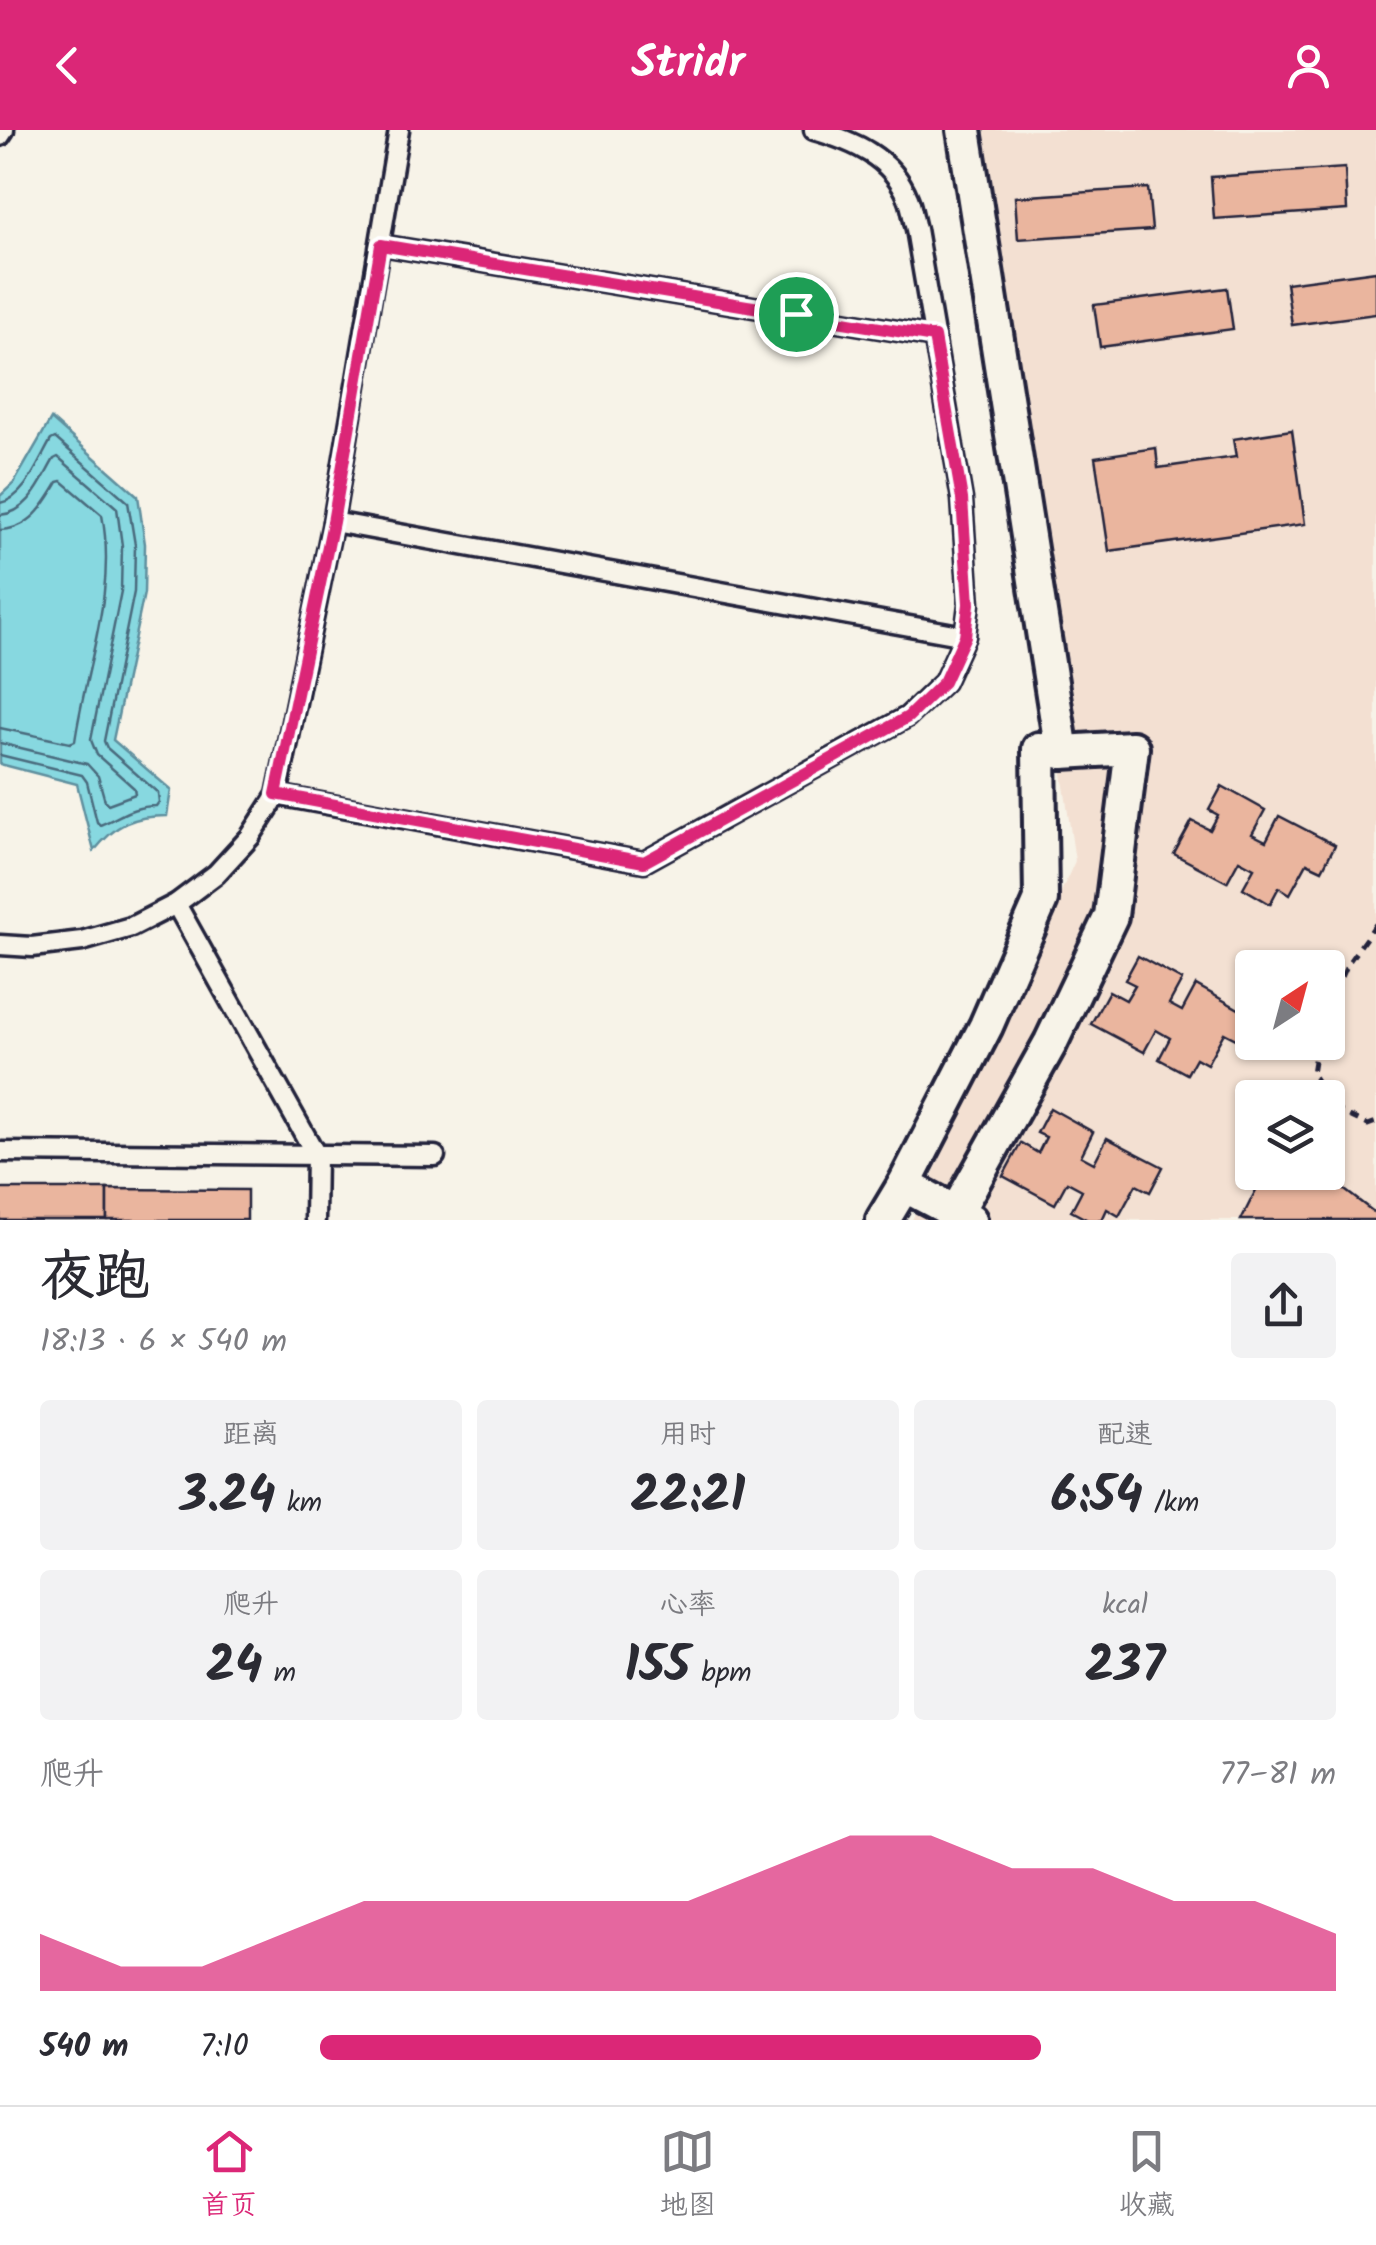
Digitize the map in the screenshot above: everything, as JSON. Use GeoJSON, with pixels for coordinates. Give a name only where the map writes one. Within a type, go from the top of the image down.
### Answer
{"type":"FeatureCollection","features":[{"type":"Feature","properties":{"kind":"street"},"geometry":{"type":"LineString","coordinates":[[964,130],[1062,752]]}},
{"type":"Feature","properties":{"kind":"street"},"geometry":{"type":"LineString","coordinates":[[883,1220],[986,1026],[1040,900],[1039,749],[1062,752],[1132,748],[1112,916],[1051,1042],[959,1218],[904,1185]]}},
{"type":"Feature","properties":{"kind":"lane"},"geometry":{"type":"LineString","coordinates":[[0,945],[32,947],[82,942],[131,927],[176,904],[216,874],[250,837],[276,794],[333,522],[399,130]]}},
{"type":"Feature","properties":{"kind":"lane"},"geometry":{"type":"LineString","coordinates":[[276,794],[644,862],[908,717],[944,682],[965,636],[969,604],[962,499],[916,229],[908,197],[890,168],[865,148],[814,130]]}},
{"type":"Feature","properties":{"kind":"lane"},"geometry":{"type":"LineString","coordinates":[[381,245],[934,337]]}},
{"type":"Feature","properties":{"kind":"lane"},"geometry":{"type":"LineString","coordinates":[[333,522],[965,636]]}},
{"type":"Feature","properties":{"kind":"lane"},"geometry":{"type":"LineString","coordinates":[[176,904],[316,1155],[315,1220]]}},
{"type":"Feature","properties":{"kind":"lane"},"geometry":{"type":"LineString","coordinates":[[0,1152],[435,1156]]}},
{"type":"Feature","properties":{"kind":"path"},"geometry":{"type":"LineString","coordinates":[[1345,970],[1376,924]]}},
{"type":"Feature","properties":{"kind":"path"},"geometry":{"type":"LineString","coordinates":[[1315,1060],[1312,1073],[1335,1109],[1368,1125],[1376,1122]]}},
{"type":"Feature","properties":{"kind":"shaded area"},"geometry":{"type":"Polygon","coordinates":[[[968,130],[1376,130],[1376,1220],[912,1220],[1075,861],[968,130]]]}},
{"type":"Feature","properties":{"kind":"water"},"geometry":{"type":"Polygon","coordinates":[[[51,419],[138,496],[145,544],[144,593],[113,740],[171,790],[167,816],[126,823],[94,851],[77,784],[0,764],[0,496],[14,483],[51,419]]]}},
{"type":"Feature","properties":{"kind":"building"},"geometry":{"type":"Polygon","coordinates":[[[1345,168],[1347,210],[1214,219],[1211,177],[1345,168]]]}},
{"type":"Feature","properties":{"kind":"building"},"geometry":{"type":"Polygon","coordinates":[[[1148,188],[1152,230],[1018,239],[1015,197],[1148,188]]]}},
{"type":"Feature","properties":{"kind":"building"},"geometry":{"type":"Polygon","coordinates":[[[1376,271],[1376,314],[1292,325],[1286,283],[1376,271]]]}},
{"type":"Feature","properties":{"kind":"building"},"geometry":{"type":"Polygon","coordinates":[[[1227,288],[1233,329],[1100,347],[1094,305],[1227,288]]]}},
{"type":"Feature","properties":{"kind":"building"},"geometry":{"type":"Polygon","coordinates":[[[1292,430],[1305,524],[1109,551],[1095,457],[1156,448],[1158,468],[1236,457],[1233,439],[1292,430]]]}},
{"type":"Feature","properties":{"kind":"building"},"geometry":{"type":"Polygon","coordinates":[[[1222,786],[1265,810],[1252,834],[1266,841],[1279,816],[1335,845],[1322,870],[1307,863],[1290,894],[1279,887],[1270,904],[1243,888],[1254,868],[1239,860],[1227,882],[1174,854],[1192,821],[1210,830],[1218,815],[1209,810],[1222,786]]]}},
{"type":"Feature","properties":{"kind":"building"},"geometry":{"type":"Polygon","coordinates":[[[1138,956],[1182,980],[1169,1004],[1182,1011],[1196,985],[1235,1007],[1235,1038],[1224,1033],[1207,1064],[1196,1058],[1187,1074],[1159,1059],[1170,1038],[1156,1030],[1144,1052],[1091,1024],[1109,991],[1126,1000],[1135,985],[1125,980],[1138,956]]]}},
{"type":"Feature","properties":{"kind":"building"},"geometry":{"type":"Polygon","coordinates":[[[1050,1108],[1093,1132],[1081,1156],[1094,1163],[1107,1138],[1163,1167],[1150,1192],[1136,1185],[1119,1216],[1107,1209],[1102,1220],[1088,1220],[1071,1211],[1082,1190],[1067,1182],[1055,1204],[1003,1176],[1021,1143],[1038,1153],[1046,1137],[1037,1133],[1050,1108]]]}},
{"type":"Feature","properties":{"kind":"building"},"geometry":{"type":"Polygon","coordinates":[[[0,1189],[107,1189],[107,1220],[0,1220],[0,1189]]]}},
{"type":"Feature","properties":{"kind":"building"},"geometry":{"type":"Polygon","coordinates":[[[107,1189],[247,1190],[247,1220],[107,1220],[107,1189]]]}},
{"type":"Feature","properties":{"kind":"building"},"geometry":{"type":"Polygon","coordinates":[[[1256,1190],[1345,1190],[1375,1213],[1376,1220],[1241,1220],[1256,1190]]]}},
{"type":"Feature","properties":{"kind":"route"},"geometry":{"type":"LineString","coordinates":[[381,245],[796,314],[934,337],[962,499],[969,604],[965,636],[944,682],[908,717],[644,862],[276,794],[333,522],[381,245]]}}]}
